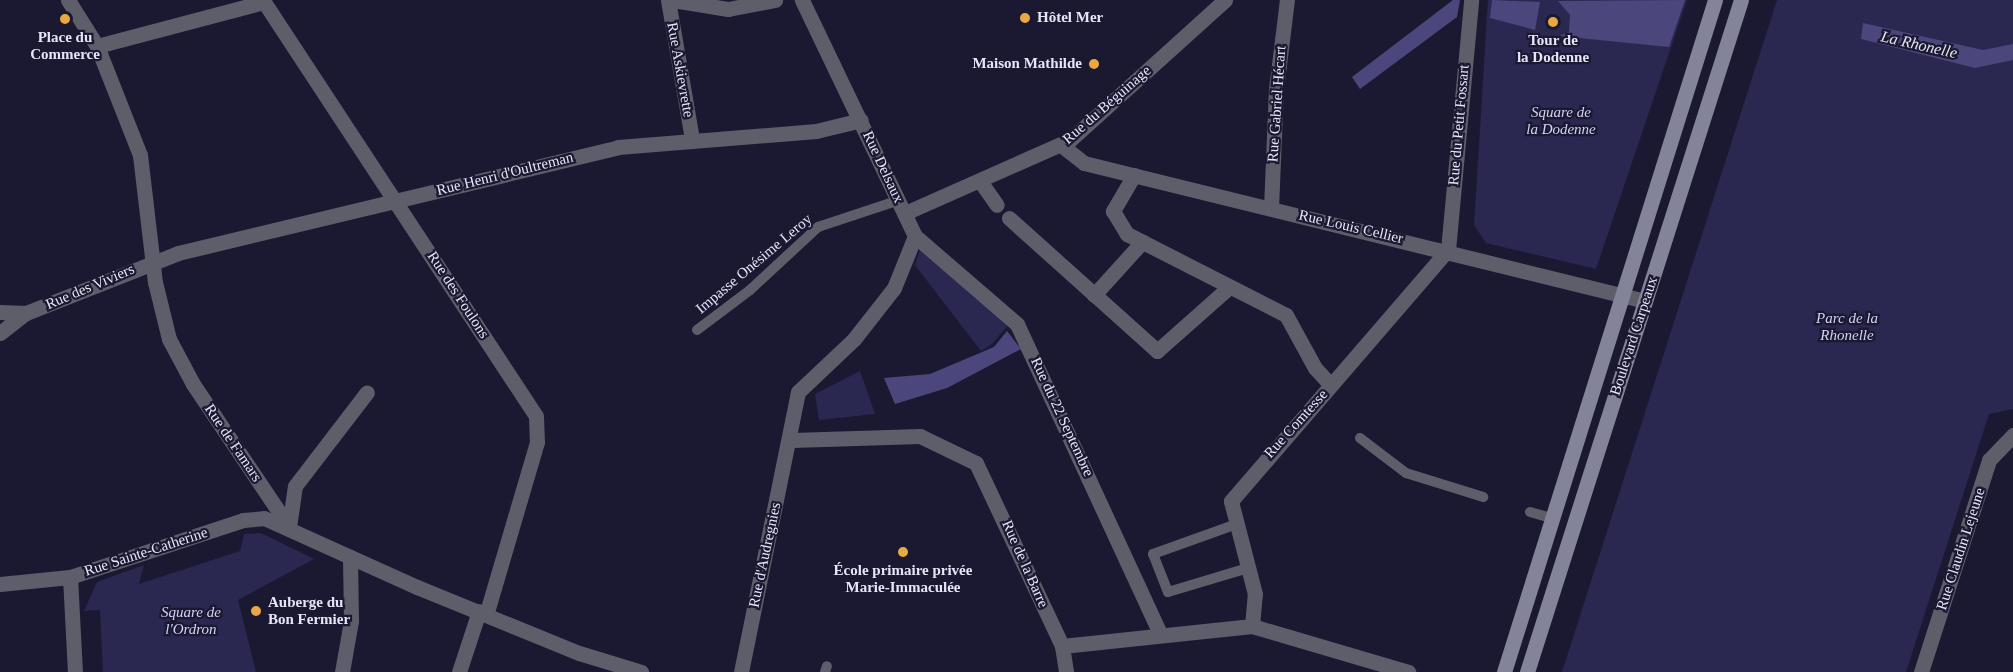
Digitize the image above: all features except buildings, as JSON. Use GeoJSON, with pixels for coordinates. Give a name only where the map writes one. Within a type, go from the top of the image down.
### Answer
{"type":"FeatureCollection","features":[{"type":"Feature","properties":{"kind":"main road","name":"Boulevard Carpeaux"},"geometry":{"type":"LineString","coordinates":[[1504,672],[1554,519],[1621,294],[1715,0]]}},
{"type":"Feature","properties":{"kind":"main road","name":"Boulevard Carpeaux"},"geometry":{"type":"LineString","coordinates":[[1527,672],[1741,0]]}},
{"type":"Feature","properties":{"kind":"street","name":"Rue de Famars"},"geometry":{"type":"LineString","coordinates":[[68,0],[97,46],[144,169],[160,311],[175,351],[290,527]]}},
{"type":"Feature","properties":{"kind":"street","name":"Rue Askievrette"},"geometry":{"type":"LineString","coordinates":[[668,0],[692,139]]}},
{"type":"Feature","properties":{"kind":"street"},"geometry":{"type":"LineString","coordinates":[[673,0],[728,9],[775,0]]}},
{"type":"Feature","properties":{"kind":"street","name":"Rue Delsaux"},"geometry":{"type":"LineString","coordinates":[[802,0],[915,236]]}},
{"type":"Feature","properties":{"kind":"street","name":"Rue du Béguinage"},"geometry":{"type":"LineString","coordinates":[[902,206],[981,181],[1061,145],[1225,0]]}},
{"type":"Feature","properties":{"kind":"street","name":"Rue Gabriel Hécart"},"geometry":{"type":"LineString","coordinates":[[1270,208],[1276,89],[1287,0]]}},
{"type":"Feature","properties":{"kind":"street","name":"Rue du Petit Fossart"},"geometry":{"type":"LineString","coordinates":[[1448,250],[1471,0]]}},
{"type":"Feature","properties":{"kind":"street"},"geometry":{"type":"LineString","coordinates":[[97,46],[265,1]]}},
{"type":"Feature","properties":{"kind":"street","name":"Rue des Foulons"},"geometry":{"type":"LineString","coordinates":[[265,1],[530,404],[538,426],[482,613],[459,672]]}},
{"type":"Feature","properties":{"kind":"street","name":"Rue Henri d'Oultreman"},"geometry":{"type":"LineString","coordinates":[[153,261],[602,150],[692,139],[806,132],[861,120]]}},
{"type":"Feature","properties":{"kind":"street","name":"Rue Louis Cellier"},"geometry":{"type":"LineString","coordinates":[[1061,145],[1084,164],[1448,250],[1645,300]]}},
{"type":"Feature","properties":{"kind":"street"},"geometry":{"type":"LineString","coordinates":[[1134,175],[1113,211],[1127,234],[1227,289],[1286,315],[1315,368],[1331,385]]}},
{"type":"Feature","properties":{"kind":"street"},"geometry":{"type":"LineString","coordinates":[[981,181],[998,205]]}},
{"type":"Feature","properties":{"kind":"street"},"geometry":{"type":"LineString","coordinates":[[1009,218],[1157,351],[1227,289]]}},
{"type":"Feature","properties":{"kind":"street","name":"Rue d'Audregnies"},"geometry":{"type":"LineString","coordinates":[[741,672],[792,440],[801,387],[861,330],[902,275],[915,236]]}},
{"type":"Feature","properties":{"kind":"street","name":"Rue du 22 Septembre"},"geometry":{"type":"LineString","coordinates":[[915,236],[1017,324],[1160,633]]}},
{"type":"Feature","properties":{"kind":"street"},"geometry":{"type":"LineString","coordinates":[[1094,295],[1142,243]]}},
{"type":"Feature","properties":{"kind":"street","name":"Rue Comtesse"},"geometry":{"type":"LineString","coordinates":[[1252,626],[1255,594],[1234,525],[1233,496],[1448,250]]}},
{"type":"Feature","properties":{"kind":"street","name":"Rue des Viviers"},"geometry":{"type":"LineString","coordinates":[[0,333],[26,313],[153,261]]}},
{"type":"Feature","properties":{"kind":"street","name":"Rue des Viviers"},"geometry":{"type":"LineString","coordinates":[[0,312],[26,313]]}},
{"type":"Feature","properties":{"kind":"street"},"geometry":{"type":"LineString","coordinates":[[367,392],[295,486],[290,527],[350,557],[482,613],[613,667],[641,672]]}},
{"type":"Feature","properties":{"kind":"street","name":"Rue de la Barre"},"geometry":{"type":"LineString","coordinates":[[792,440],[912,435],[972,460],[983,473],[1062,646],[1066,672]]}},
{"type":"Feature","properties":{"kind":"street","name":"Rue Claudin Lejeune"},"geometry":{"type":"LineString","coordinates":[[1921,672],[1989,459],[2013,435]]}},
{"type":"Feature","properties":{"kind":"street","name":"Rue Sainte-Catherine"},"geometry":{"type":"LineString","coordinates":[[0,584],[70,578],[243,520],[264,518],[290,527]]}},
{"type":"Feature","properties":{"kind":"street"},"geometry":{"type":"LineString","coordinates":[[342,672],[351,621],[350,557]]}},
{"type":"Feature","properties":{"kind":"street"},"geometry":{"type":"LineString","coordinates":[[70,578],[75,672]]}},
{"type":"Feature","properties":{"kind":"street"},"geometry":{"type":"LineString","coordinates":[[1062,646],[1160,633],[1252,626],[1408,672]]}},
{"type":"Feature","properties":{"kind":"lane","name":"Impasse Onésime Leroy"},"geometry":{"type":"LineString","coordinates":[[697,330],[750,290],[818,227],[902,206]]}},
{"type":"Feature","properties":{"kind":"lane"},"geometry":{"type":"LineString","coordinates":[[1360,438],[1406,473],[1483,497]]}},
{"type":"Feature","properties":{"kind":"lane"},"geometry":{"type":"LineString","coordinates":[[1530,512],[1554,519]]}},
{"type":"Feature","properties":{"kind":"lane"},"geometry":{"type":"LineString","coordinates":[[1234,525],[1154,554],[1168,592],[1248,568]]}},
{"type":"Feature","properties":{"kind":"green space","name":"Square de la Dodenne"},"geometry":{"type":"Polygon","coordinates":[[[1488,0],[1687,0],[1596,269],[1486,243],[1474,225],[1488,0]]]}},
{"type":"Feature","properties":{"kind":"green space","name":"Parc de la Rhonelle"},"geometry":{"type":"Polygon","coordinates":[[[1777,0],[2013,0],[2013,409],[1989,414],[1906,672],[1562,672],[1777,0]]]}},
{"type":"Feature","properties":{"kind":"green space"},"geometry":{"type":"Polygon","coordinates":[[[921,247],[1009,324],[992,344],[981,351],[915,265],[921,247]]]}},
{"type":"Feature","properties":{"kind":"green space"},"geometry":{"type":"Polygon","coordinates":[[[860,371],[875,414],[819,420],[815,394],[860,371]]]}},
{"type":"Feature","properties":{"kind":"green space","name":"Square de l'Ordron"},"geometry":{"type":"Polygon","coordinates":[[[261,533],[314,559],[238,600],[256,672],[103,672],[100,610],[84,611],[97,582],[144,565],[139,584],[240,551],[244,534],[261,533]]]}},
{"type":"Feature","properties":{"kind":"water"},"geometry":{"type":"Polygon","coordinates":[[[1453,0],[1460,0],[1457,17],[1360,89],[1352,77],[1453,0]]]}},
{"type":"Feature","properties":{"kind":"water"},"geometry":{"type":"Polygon","coordinates":[[[1492,0],[1540,2],[1535,30],[1490,18],[1492,0]]]}},
{"type":"Feature","properties":{"kind":"water"},"geometry":{"type":"Polygon","coordinates":[[[1685,0],[1669,47],[1559,36],[1569,32],[1570,15],[1558,1],[1685,0]]]}},
{"type":"Feature","properties":{"kind":"water","name":"La Rhonelle"},"geometry":{"type":"Polygon","coordinates":[[[1863,23],[1983,50],[2013,44],[2013,60],[1975,68],[1861,39],[1863,23]]]}},
{"type":"Feature","properties":{"kind":"water"},"geometry":{"type":"Polygon","coordinates":[[[1007,331],[1021,349],[947,388],[895,404],[884,378],[930,374],[994,347],[1007,331]]]}},
{"type":"Feature","properties":{"kind":"place","name":"Hôtel Mer"},"geometry":{"type":"Point","coordinates":[1025,18]}},
{"type":"Feature","properties":{"kind":"place","name":"Place du Commerce"},"geometry":{"type":"Point","coordinates":[65,19]}},
{"type":"Feature","properties":{"kind":"place","name":"Tour de la Dodenne"},"geometry":{"type":"Point","coordinates":[1553,22]}},
{"type":"Feature","properties":{"kind":"place","name":"Maison Mathilde"},"geometry":{"type":"Point","coordinates":[1094,64]}},
{"type":"Feature","properties":{"kind":"place","name":"École primaire privée Marie-Immaculée"},"geometry":{"type":"Point","coordinates":[903,552]}},
{"type":"Feature","properties":{"kind":"place","name":"Auberge du Bon Fermier"},"geometry":{"type":"Point","coordinates":[256,611]}}]}
